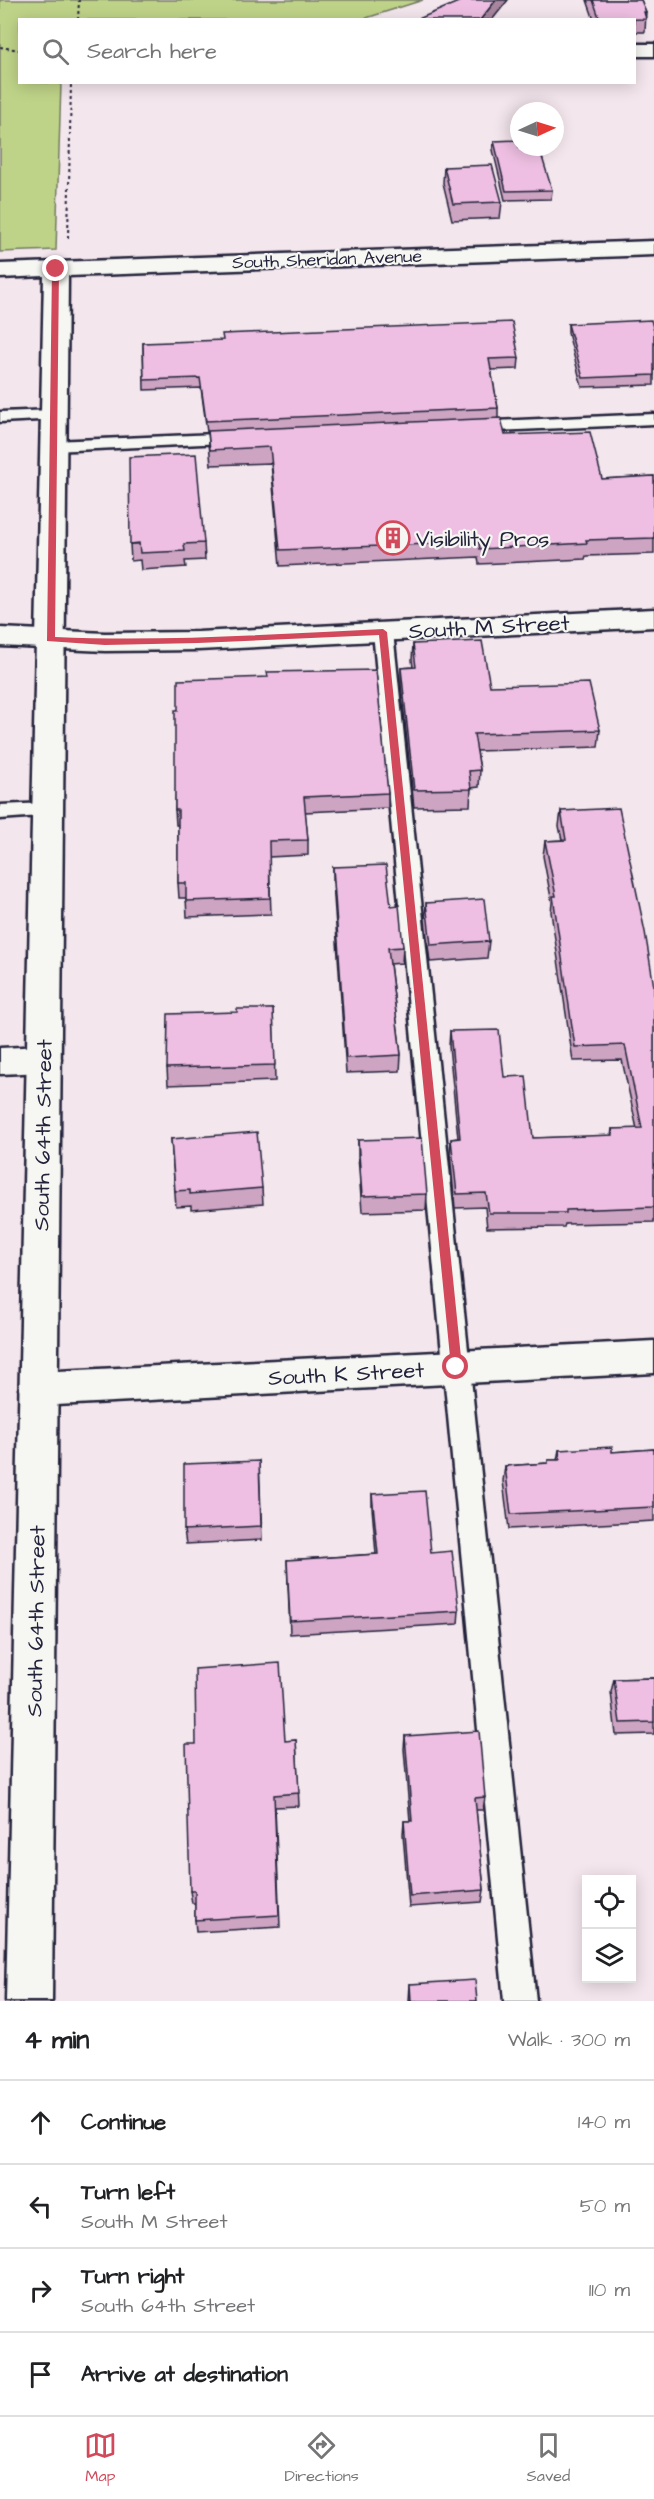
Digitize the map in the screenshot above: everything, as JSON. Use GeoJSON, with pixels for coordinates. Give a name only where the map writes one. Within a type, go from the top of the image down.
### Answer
{"type":"FeatureCollection","features":[{"type":"Feature","properties":{"kind":"street"},"geometry":{"type":"LineString","coordinates":[[636,50],[654,50]]}},
{"type":"Feature","properties":{"kind":"street","name":"South Sheridan Avenue"},"geometry":{"type":"LineString","coordinates":[[0,271],[654,248]]}},
{"type":"Feature","properties":{"kind":"street","name":"South 64th Street"},"geometry":{"type":"LineString","coordinates":[[29,2001],[56,269]]}},
{"type":"Feature","properties":{"kind":"street","name":"South M Street"},"geometry":{"type":"LineString","coordinates":[[0,637],[105,642],[198,641],[654,618]]}},
{"type":"Feature","properties":{"kind":"street"},"geometry":{"type":"LineString","coordinates":[[0,1061],[44,1059]]}},
{"type":"Feature","properties":{"kind":"street","name":"South K Street"},"geometry":{"type":"LineString","coordinates":[[38,1389],[654,1357]]}},
{"type":"Feature","properties":{"kind":"lane"},"geometry":{"type":"LineString","coordinates":[[0,417],[53,430],[253,437]]}},
{"type":"Feature","properties":{"kind":"lane"},"geometry":{"type":"LineString","coordinates":[[454,428],[654,419]]}},
{"type":"Feature","properties":{"kind":"lane"},"geometry":{"type":"LineString","coordinates":[[383,632],[520,2001]]}},
{"type":"Feature","properties":{"kind":"lane"},"geometry":{"type":"LineString","coordinates":[[0,812],[47,810]]}},
{"type":"Feature","properties":{"kind":"path"},"geometry":{"type":"LineString","coordinates":[[78,18],[79,0]]}},
{"type":"Feature","properties":{"kind":"path"},"geometry":{"type":"LineString","coordinates":[[0,47],[18,50]]}},
{"type":"Feature","properties":{"kind":"path"},"geometry":{"type":"LineString","coordinates":[[56,269],[67,252],[71,84]]}},
{"type":"Feature","properties":{"kind":"green space"},"geometry":{"type":"Polygon","coordinates":[[[0,0],[423,0],[366,18],[18,18],[18,84],[61,84],[56,250],[0,252],[0,0]]]}},
{"type":"Feature","properties":{"kind":"building"},"geometry":{"type":"Polygon","coordinates":[[[463,0],[496,0],[482,18],[421,18],[463,0]]]}},
{"type":"Feature","properties":{"kind":"building"},"geometry":{"type":"Polygon","coordinates":[[[593,0],[641,0],[646,12],[644,12],[646,19],[599,18],[593,0]]]}},
{"type":"Feature","properties":{"kind":"building"},"geometry":{"type":"Polygon","coordinates":[[[510,140],[510,156],[542,156],[552,190],[506,191],[494,141],[510,140]]]}},
{"type":"Feature","properties":{"kind":"building"},"geometry":{"type":"Polygon","coordinates":[[[492,165],[502,202],[453,204],[444,167],[492,165]]]}},
{"type":"Feature","properties":{"kind":"building"},"geometry":{"type":"Polygon","coordinates":[[[651,320],[654,331],[654,375],[583,378],[568,324],[651,320]]]}},
{"type":"Feature","properties":{"kind":"building"},"geometry":{"type":"Polygon","coordinates":[[[512,322],[519,358],[489,359],[498,408],[206,421],[200,378],[144,380],[143,343],[223,340],[222,334],[512,322]]]}},
{"type":"Feature","properties":{"kind":"building"},"geometry":{"type":"Polygon","coordinates":[[[501,418],[505,435],[590,432],[602,479],[654,476],[654,538],[586,540],[587,543],[480,549],[479,542],[280,550],[270,447],[210,450],[208,431],[501,418]]]}},
{"type":"Feature","properties":{"kind":"building"},"geometry":{"type":"Polygon","coordinates":[[[196,454],[204,543],[184,544],[185,551],[140,553],[139,543],[130,544],[129,457],[196,454]]]}},
{"type":"Feature","properties":{"kind":"building"},"geometry":{"type":"Polygon","coordinates":[[[482,641],[490,686],[589,683],[600,730],[474,734],[480,770],[469,771],[471,789],[414,790],[401,668],[416,667],[413,644],[482,641]]]}},
{"type":"Feature","properties":{"kind":"building"},"geometry":{"type":"Polygon","coordinates":[[[376,670],[388,793],[304,797],[308,840],[269,841],[270,898],[186,901],[186,883],[178,883],[178,810],[175,810],[175,710],[178,710],[178,680],[268,677],[267,672],[376,670]]]}},
{"type":"Feature","properties":{"kind":"building"},"geometry":{"type":"Polygon","coordinates":[[[619,808],[654,987],[654,1207],[566,1210],[566,1213],[489,1213],[486,1193],[457,1194],[451,1139],[460,1138],[450,1031],[499,1030],[504,1077],[526,1076],[533,1138],[613,1135],[612,1129],[642,1128],[625,1045],[575,1047],[553,896],[556,896],[545,841],[566,840],[561,811],[619,808]]]}},
{"type":"Feature","properties":{"kind":"building"},"geometry":{"type":"Polygon","coordinates":[[[386,865],[391,906],[399,905],[403,947],[388,948],[401,1055],[346,1058],[333,867],[386,865]]]}},
{"type":"Feature","properties":{"kind":"building"},"geometry":{"type":"Polygon","coordinates":[[[484,899],[489,941],[431,945],[426,903],[484,899]]]}},
{"type":"Feature","properties":{"kind":"building"},"geometry":{"type":"Polygon","coordinates":[[[237,1009],[273,1009],[275,1065],[167,1068],[168,1014],[237,1012],[237,1009]]]}},
{"type":"Feature","properties":{"kind":"building"},"geometry":{"type":"Polygon","coordinates":[[[257,1132],[262,1188],[190,1194],[190,1190],[175,1191],[171,1139],[257,1132]]]}},
{"type":"Feature","properties":{"kind":"building"},"geometry":{"type":"Polygon","coordinates":[[[422,1138],[427,1194],[362,1196],[358,1140],[422,1138]]]}},
{"type":"Feature","properties":{"kind":"building"},"geometry":{"type":"Polygon","coordinates":[[[612,1447],[612,1452],[654,1449],[654,1507],[511,1514],[505,1466],[560,1460],[559,1450],[612,1447]]]}},
{"type":"Feature","properties":{"kind":"building"},"geometry":{"type":"Polygon","coordinates":[[[259,1461],[261,1526],[184,1530],[184,1464],[259,1461]]]}},
{"type":"Feature","properties":{"kind":"building"},"geometry":{"type":"Polygon","coordinates":[[[425,1491],[431,1553],[452,1551],[459,1611],[290,1621],[287,1560],[378,1554],[372,1494],[425,1491]]]}},
{"type":"Feature","properties":{"kind":"building"},"geometry":{"type":"Polygon","coordinates":[[[280,1663],[285,1741],[296,1740],[299,1793],[274,1795],[279,1915],[195,1920],[195,1891],[190,1891],[186,1744],[196,1744],[195,1669],[280,1663]]]}},
{"type":"Feature","properties":{"kind":"building"},"geometry":{"type":"Polygon","coordinates":[[[654,1678],[654,1722],[620,1723],[614,1679],[654,1678]]]}},
{"type":"Feature","properties":{"kind":"building"},"geometry":{"type":"Polygon","coordinates":[[[479,1731],[485,1797],[475,1798],[484,1890],[410,1896],[404,1821],[412,1821],[405,1736],[479,1731]]]}},
{"type":"Feature","properties":{"kind":"building"},"geometry":{"type":"Polygon","coordinates":[[[475,1980],[477,2001],[411,2001],[410,1984],[475,1980]]]}},
{"type":"Feature","properties":{"kind":"place","name":"Visibility Pros"},"geometry":{"type":"Point","coordinates":[393,538]}},
{"type":"Feature","properties":{"kind":"route"},"geometry":{"type":"LineString","coordinates":[[56,269],[50,639],[105,642],[198,641],[383,632],[456,1367]]}}]}
